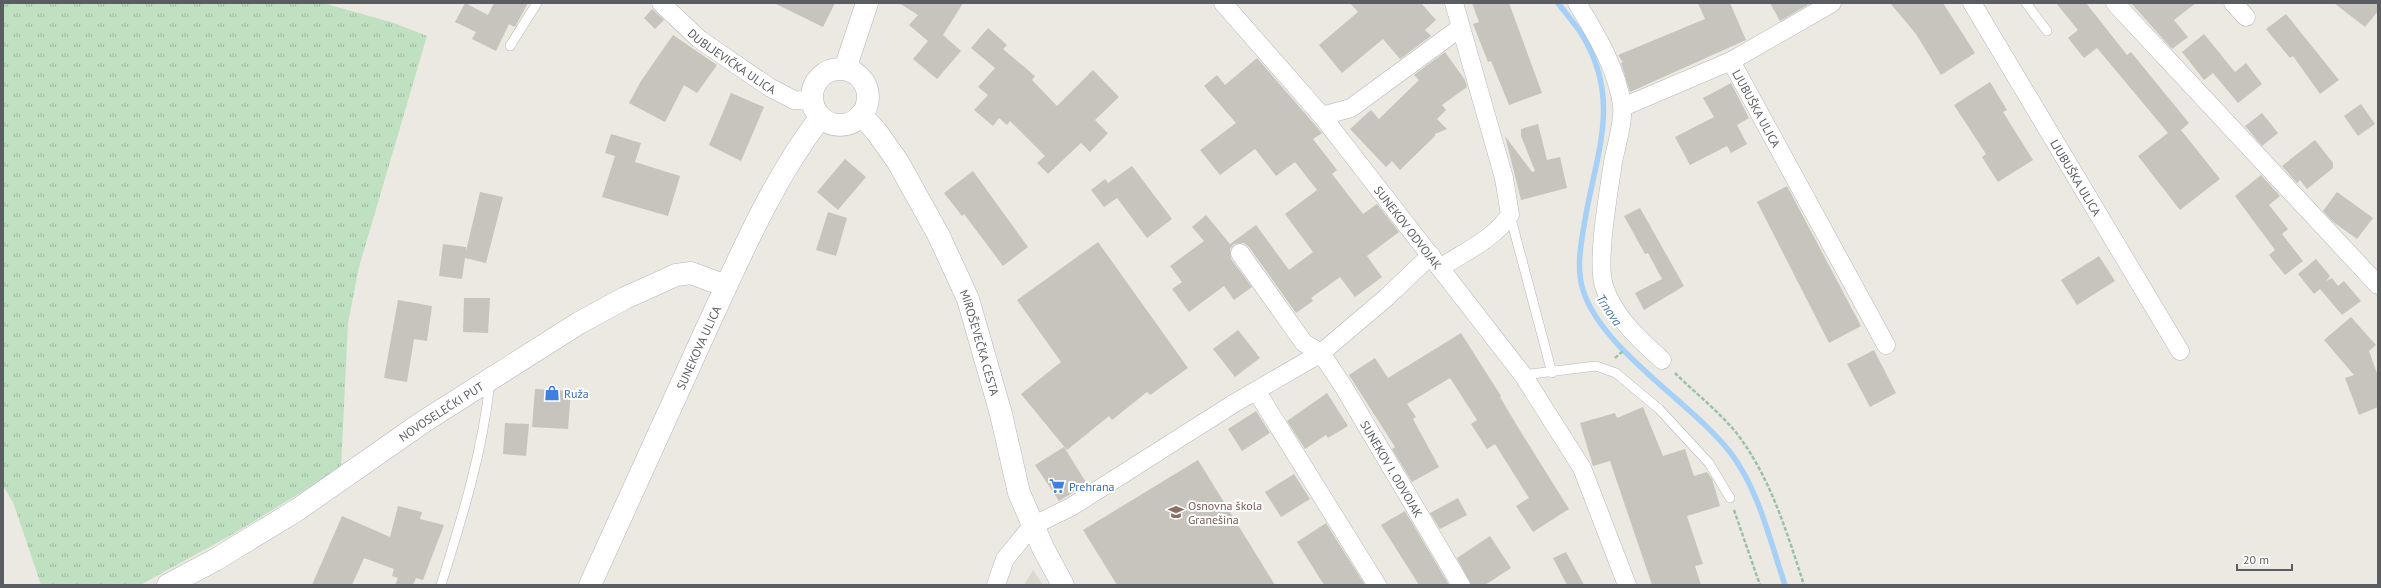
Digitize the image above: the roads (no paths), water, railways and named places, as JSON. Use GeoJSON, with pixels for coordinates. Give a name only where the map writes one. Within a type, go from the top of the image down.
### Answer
{"type":"FeatureCollection","features":[{"type":"Feature","properties":{"kind":"street","name":"DUBLJEVIČKA ULICA"},"geometry":{"type":"LineString","coordinates":[[661,3],[699,39],[769,87],[816,109]]}},
{"type":"Feature","properties":{"kind":"street"},"geometry":{"type":"LineString","coordinates":[[845,69],[867,3]]}},
{"type":"Feature","properties":{"kind":"street","name":"SUNEKOV ODVOJAK"},"geometry":{"type":"LineString","coordinates":[[1223,3],[1322,116],[1435,261],[1490,237],[1503,226],[1510,215]]}},
{"type":"Feature","properties":{"kind":"street"},"geometry":{"type":"LineString","coordinates":[[1454,3],[1504,178],[1510,215]]}},
{"type":"Feature","properties":{"kind":"street"},"geometry":{"type":"LineString","coordinates":[[1577,3],[1595,33],[1616,80],[1622,107],[1602,252],[1604,286],[1615,308],[1637,336],[1662,360]]}},
{"type":"Feature","properties":{"kind":"street","name":"LJUBUŠKA ULICA"},"geometry":{"type":"LineString","coordinates":[[1622,107],[1731,61],[1832,3]]}},
{"type":"Feature","properties":{"kind":"street","name":"LJUBUŠKA ULICA"},"geometry":{"type":"LineString","coordinates":[[1972,3],[2180,351]]}},
{"type":"Feature","properties":{"kind":"street"},"geometry":{"type":"LineString","coordinates":[[2115,3],[2378,285]]}},
{"type":"Feature","properties":{"kind":"street"},"geometry":{"type":"LineString","coordinates":[[2234,3],[2246,17]]}},
{"type":"Feature","properties":{"kind":"street"},"geometry":{"type":"LineString","coordinates":[[1322,116],[1352,108],[1460,28]]}},
{"type":"Feature","properties":{"kind":"street","name":"LJUBUŠKA ULICA"},"geometry":{"type":"LineString","coordinates":[[1731,61],[1886,345]]}},
{"type":"Feature","properties":{"kind":"street"},"geometry":{"type":"LineString","coordinates":[[845,69],[854,73],[866,88],[867,102],[861,115],[850,123],[837,125],[816,109],[814,83],[820,76],[828,71],[845,69]]}},
{"type":"Feature","properties":{"kind":"street","name":"SUNEKOVA ULICA"},"geometry":{"type":"LineString","coordinates":[[590,585],[726,286],[816,109]]}},
{"type":"Feature","properties":{"kind":"street","name":"MIROŠEVEČKA CESTA"},"geometry":{"type":"LineString","coordinates":[[861,115],[876,130],[898,162],[939,236],[968,299],[1001,414],[1019,493],[1032,526],[1063,585]]}},
{"type":"Feature","properties":{"kind":"street","name":"SUNEKOV I. ODVOJAK"},"geometry":{"type":"LineString","coordinates":[[1240,253],[1304,343],[1321,353],[1343,386],[1461,585]]}},
{"type":"Feature","properties":{"kind":"street"},"geometry":{"type":"LineString","coordinates":[[996,585],[1005,559],[1032,526],[1071,507],[1233,404],[1257,392],[1321,353],[1387,297],[1435,261],[1523,375],[1582,468],[1627,585]]}},
{"type":"Feature","properties":{"kind":"street","name":"NOVOSELEČKI PUT"},"geometry":{"type":"LineString","coordinates":[[168,585],[215,560],[297,510],[423,422],[579,323],[676,274],[690,273],[726,286]]}},
{"type":"Feature","properties":{"kind":"street"},"geometry":{"type":"LineString","coordinates":[[1257,392],[1377,585]]}},
{"type":"Feature","properties":{"kind":"lane"},"geometry":{"type":"LineString","coordinates":[[510,46],[537,3]]}},
{"type":"Feature","properties":{"kind":"lane"},"geometry":{"type":"LineString","coordinates":[[2026,3],[2047,31]]}},
{"type":"Feature","properties":{"kind":"lane"},"geometry":{"type":"LineString","coordinates":[[1510,215],[1552,373]]}},
{"type":"Feature","properties":{"kind":"lane"},"geometry":{"type":"LineString","coordinates":[[1523,375],[1552,373],[1596,366],[1616,373],[1658,409],[1709,463],[1730,498]]}},
{"type":"Feature","properties":{"kind":"lane"},"geometry":{"type":"LineString","coordinates":[[440,585],[461,522],[486,419],[490,380]]}},
{"type":"Feature","properties":{"kind":"waterway","name":"Trnava"},"geometry":{"type":"LineString","coordinates":[[1558,3],[1584,38],[1595,61],[1601,84],[1603,106],[1599,150],[1581,246],[1580,273],[1583,290],[1593,312],[1608,333],[1627,354],[1713,433],[1730,452],[1749,483],[1756,499],[1763,516],[1785,585]]}},
{"type":"Feature","properties":{"kind":"place","name":"Ruža"},"geometry":{"type":"Point","coordinates":[552,393]}},
{"type":"Feature","properties":{"kind":"place","name":"Prehrana"},"geometry":{"type":"Point","coordinates":[1057,486]}},
{"type":"Feature","properties":{"kind":"place","name":"Osnovna škola Granešina"},"geometry":{"type":"Point","coordinates":[1176,512]}}]}
